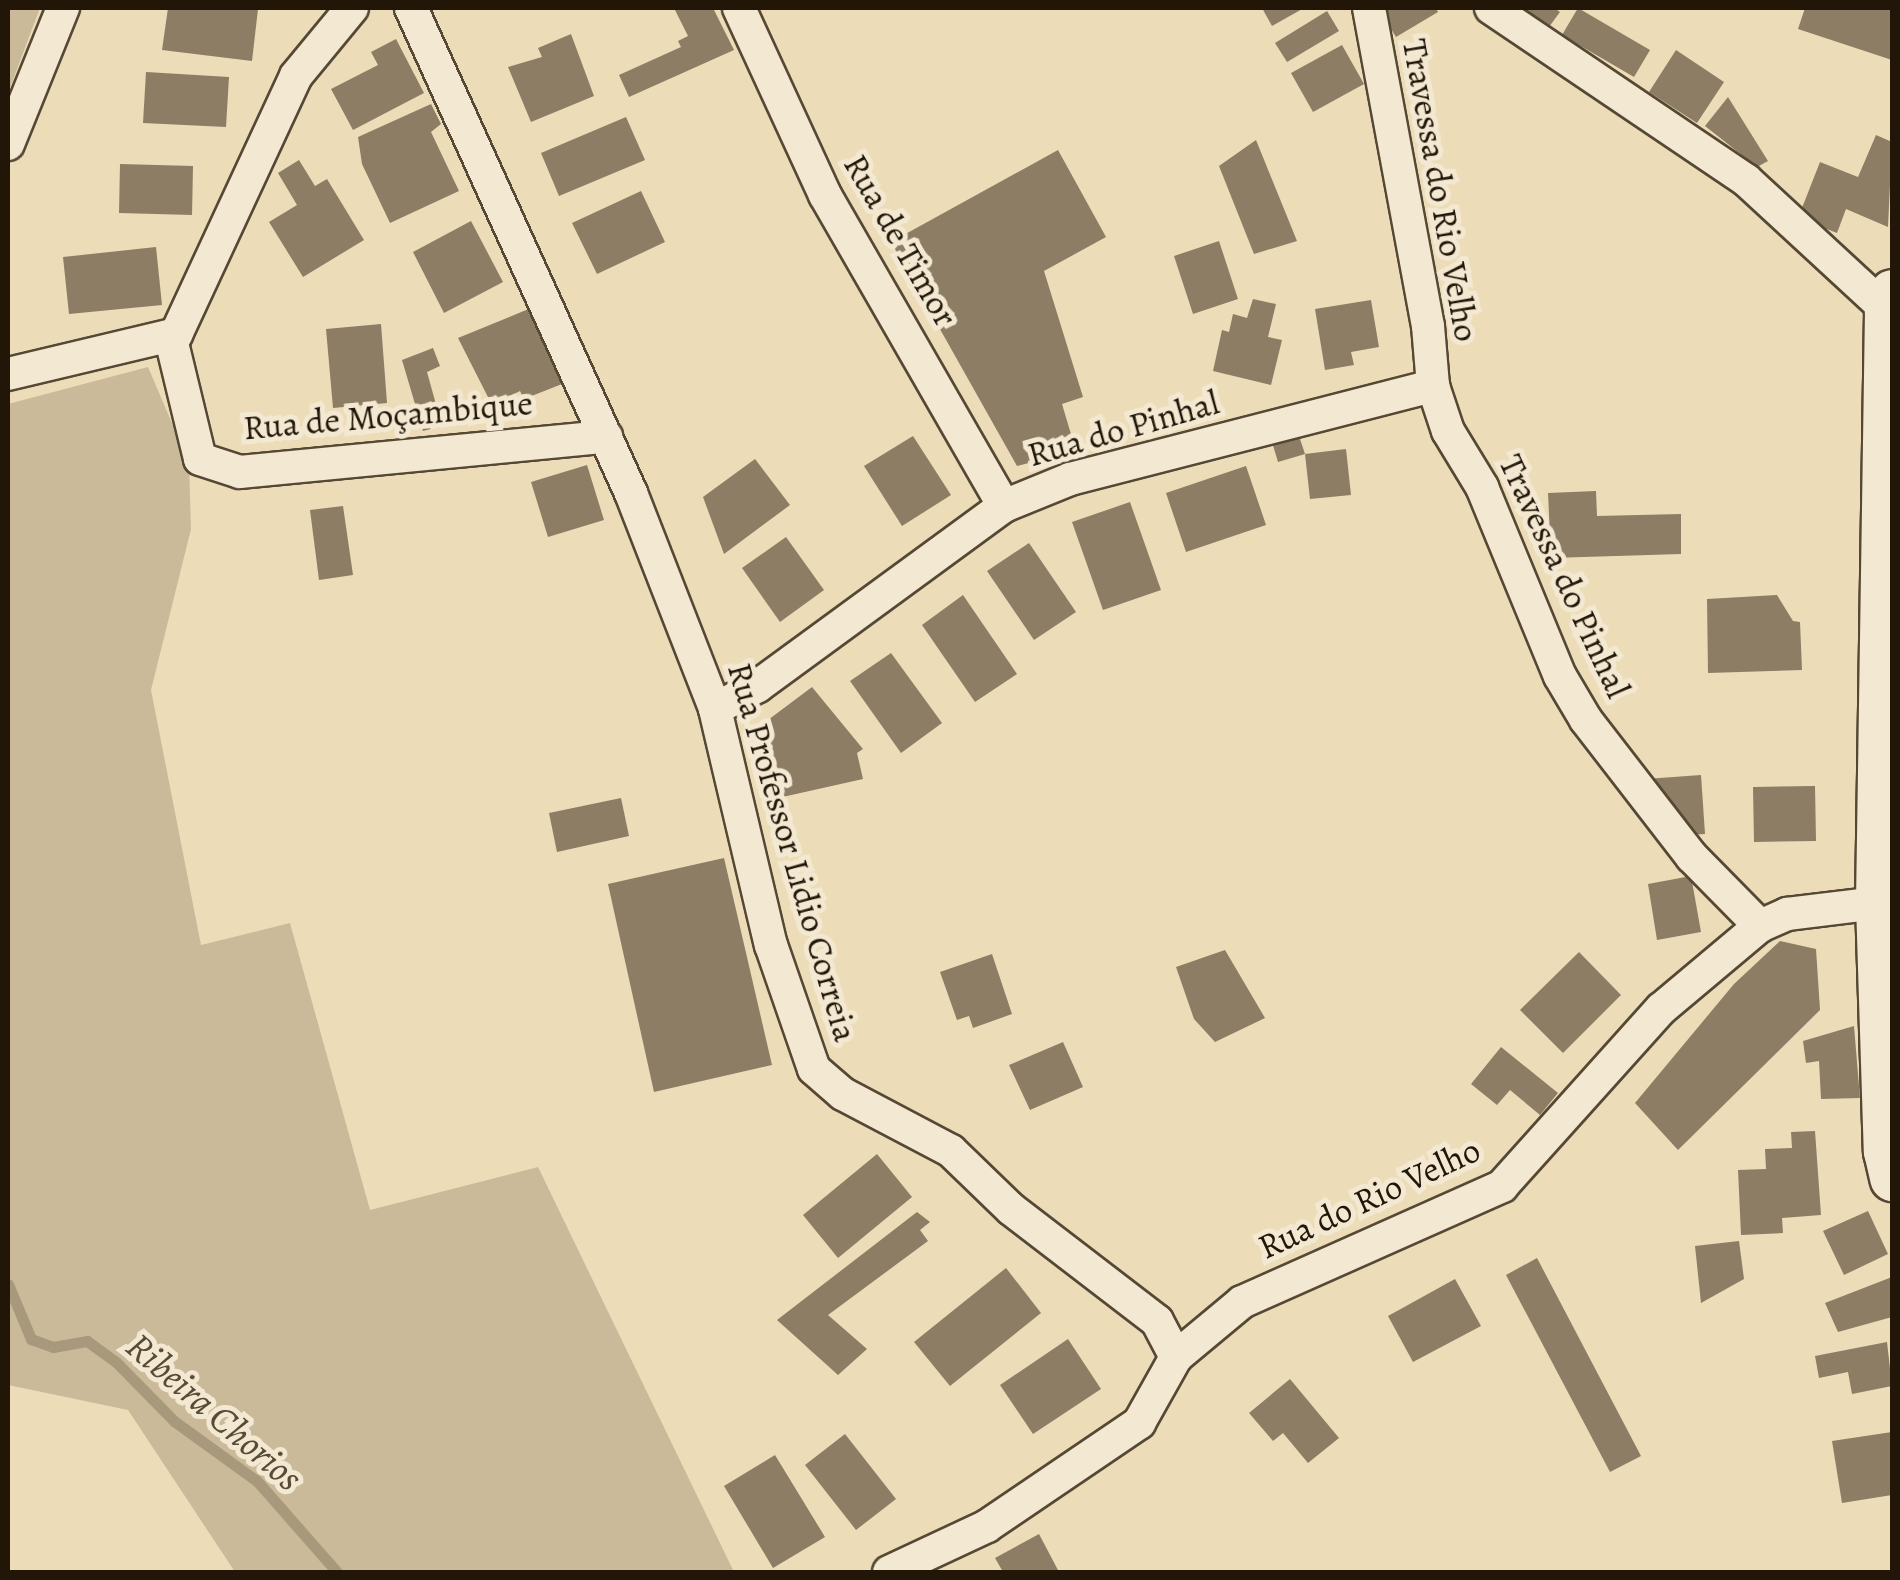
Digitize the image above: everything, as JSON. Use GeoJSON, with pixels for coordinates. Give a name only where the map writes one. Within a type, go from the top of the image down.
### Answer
{"type":"FeatureCollection","features":[{"type":"Feature","properties":{"kind":"main road"},"geometry":{"type":"LineString","coordinates":[[1890,301],[1886,810],[1878,903],[1886,1151],[1892,1178]]}},
{"type":"Feature","properties":{"kind":"street"},"geometry":{"type":"LineString","coordinates":[[8,144],[63,8]]}},
{"type":"Feature","properties":{"kind":"street"},"geometry":{"type":"LineString","coordinates":[[8,374],[176,334],[296,76],[352,8]]}},
{"type":"Feature","properties":{"kind":"street","name":"Rua Professor Lidio Correia"},"geometry":{"type":"LineString","coordinates":[[411,8],[606,437],[716,708],[770,946],[814,1069],[844,1094],[951,1151],[1012,1209],[1157,1321],[1176,1357]]}},
{"type":"Feature","properties":{"kind":"street","name":"Rua de Timor"},"geometry":{"type":"LineString","coordinates":[[739,8],[825,195],[1004,506]]}},
{"type":"Feature","properties":{"kind":"street","name":"Travessa do Rio Velho"},"geometry":{"type":"LineString","coordinates":[[1369,8],[1428,326],[1433,386]]}},
{"type":"Feature","properties":{"kind":"street"},"geometry":{"type":"LineString","coordinates":[[1491,8],[1746,180],[1890,301]]}},
{"type":"Feature","properties":{"kind":"street","name":"Rua de Moçambique"},"geometry":{"type":"LineString","coordinates":[[176,334],[172,343],[200,459],[240,472],[606,437]]}},
{"type":"Feature","properties":{"kind":"street","name":"Rua do Pinhal"},"geometry":{"type":"LineString","coordinates":[[716,708],[758,686],[1004,506],[1070,479],[1433,386]]}},
{"type":"Feature","properties":{"kind":"street","name":"Travessa do Pinhal"},"geometry":{"type":"LineString","coordinates":[[1433,386],[1448,431],[1482,487],[1560,676],[1586,720],[1692,857],[1760,926]]}},
{"type":"Feature","properties":{"kind":"street","name":"Rua do Rio Velho"},"geometry":{"type":"LineString","coordinates":[[889,1572],[987,1526],[1138,1423],[1176,1357],[1242,1302],[1502,1186],[1661,1008],[1760,926],[1787,914],[1878,903]]}},
{"type":"Feature","properties":{"kind":"shaded area"},"geometry":{"type":"Polygon","coordinates":[[[8,8],[40,8],[8,93],[8,8]]]}},
{"type":"Feature","properties":{"kind":"shaded area"},"geometry":{"type":"Polygon","coordinates":[[[148,367],[189,463],[191,529],[151,690],[201,945],[290,923],[370,1210],[538,1167],[734,1572],[235,1572],[128,1410],[8,1385],[8,404],[148,367]]]}},
{"type":"Feature","properties":{"kind":"building"},"geometry":{"type":"Polygon","coordinates":[[[168,8],[258,9],[252,61],[162,50],[168,8]]]}},
{"type":"Feature","properties":{"kind":"building"},"geometry":{"type":"Polygon","coordinates":[[[674,8],[713,8],[734,50],[629,97],[619,75],[681,47],[678,41],[688,36],[674,8]]]}},
{"type":"Feature","properties":{"kind":"building"},"geometry":{"type":"Polygon","coordinates":[[[1262,8],[1304,8],[1272,26],[1262,8]]]}},
{"type":"Feature","properties":{"kind":"building"},"geometry":{"type":"Polygon","coordinates":[[[1378,8],[1436,8],[1438,12],[1396,37],[1378,8]]]}},
{"type":"Feature","properties":{"kind":"building"},"geometry":{"type":"Polygon","coordinates":[[[1504,8],[1554,8],[1560,12],[1543,35],[1504,8]]]}},
{"type":"Feature","properties":{"kind":"building"},"geometry":{"type":"Polygon","coordinates":[[[1578,8],[1650,50],[1634,77],[1562,35],[1578,8]]]}},
{"type":"Feature","properties":{"kind":"building"},"geometry":{"type":"Polygon","coordinates":[[[1805,8],[1892,8],[1892,60],[1798,29],[1805,8]]]}},
{"type":"Feature","properties":{"kind":"building"},"geometry":{"type":"Polygon","coordinates":[[[1327,11],[1339,31],[1287,62],[1275,43],[1327,11]]]}},
{"type":"Feature","properties":{"kind":"building"},"geometry":{"type":"Polygon","coordinates":[[[571,34],[594,96],[531,122],[508,67],[542,57],[538,48],[571,34]]]}},
{"type":"Feature","properties":{"kind":"building"},"geometry":{"type":"Polygon","coordinates":[[[396,39],[424,93],[353,130],[331,89],[378,65],[371,52],[396,39]]]}},
{"type":"Feature","properties":{"kind":"building"},"geometry":{"type":"Polygon","coordinates":[[[1342,45],[1364,84],[1313,112],[1291,73],[1342,45]]]}},
{"type":"Feature","properties":{"kind":"building"},"geometry":{"type":"Polygon","coordinates":[[[1676,50],[1724,82],[1697,123],[1649,92],[1676,50]]]}},
{"type":"Feature","properties":{"kind":"building"},"geometry":{"type":"Polygon","coordinates":[[[146,72],[229,77],[226,127],[143,123],[146,72]]]}},
{"type":"Feature","properties":{"kind":"building"},"geometry":{"type":"Polygon","coordinates":[[[1728,97],[1768,161],[1757,167],[1705,126],[1728,97]]]}},
{"type":"Feature","properties":{"kind":"building"},"geometry":{"type":"Polygon","coordinates":[[[431,104],[441,124],[431,132],[459,191],[390,223],[362,164],[358,137],[431,104]]]}},
{"type":"Feature","properties":{"kind":"building"},"geometry":{"type":"Polygon","coordinates":[[[626,117],[645,160],[559,196],[541,153],[626,117]]]}},
{"type":"Feature","properties":{"kind":"building"},"geometry":{"type":"Polygon","coordinates":[[[1876,135],[1892,142],[1888,227],[1846,209],[1837,233],[1798,218],[1820,162],[1858,177],[1876,135]]]}},
{"type":"Feature","properties":{"kind":"building"},"geometry":{"type":"Polygon","coordinates":[[[1256,140],[1297,241],[1254,254],[1219,166],[1256,140]]]}},
{"type":"Feature","properties":{"kind":"building"},"geometry":{"type":"Polygon","coordinates":[[[1058,150],[1106,237],[1044,271],[1083,397],[1062,404],[1076,451],[1017,466],[891,242],[1058,150]]]}},
{"type":"Feature","properties":{"kind":"building"},"geometry":{"type":"Polygon","coordinates":[[[299,160],[315,186],[327,179],[364,240],[303,277],[269,222],[297,205],[278,173],[299,160]]]}},
{"type":"Feature","properties":{"kind":"building"},"geometry":{"type":"Polygon","coordinates":[[[120,164],[193,166],[192,215],[119,213],[120,164]]]}},
{"type":"Feature","properties":{"kind":"building"},"geometry":{"type":"Polygon","coordinates":[[[641,191],[665,242],[597,274],[572,223],[641,191]]]}},
{"type":"Feature","properties":{"kind":"building"},"geometry":{"type":"Polygon","coordinates":[[[471,221],[503,282],[444,313],[413,252],[471,221]]]}},
{"type":"Feature","properties":{"kind":"building"},"geometry":{"type":"Polygon","coordinates":[[[1219,241],[1238,299],[1193,314],[1174,256],[1219,241]]]}},
{"type":"Feature","properties":{"kind":"building"},"geometry":{"type":"Polygon","coordinates":[[[156,247],[162,305],[69,314],[63,257],[156,247]]]}},
{"type":"Feature","properties":{"kind":"building"},"geometry":{"type":"Polygon","coordinates":[[[1253,299],[1276,304],[1268,337],[1282,340],[1271,385],[1213,371],[1222,330],[1229,332],[1233,314],[1247,318],[1253,299]]]}},
{"type":"Feature","properties":{"kind":"building"},"geometry":{"type":"Polygon","coordinates":[[[1371,300],[1379,347],[1351,352],[1354,365],[1325,370],[1315,309],[1371,300]]]}},
{"type":"Feature","properties":{"kind":"building"},"geometry":{"type":"Polygon","coordinates":[[[531,308],[562,384],[524,399],[520,391],[492,405],[458,338],[531,308]]]}},
{"type":"Feature","properties":{"kind":"building"},"geometry":{"type":"Polygon","coordinates":[[[381,324],[387,403],[333,408],[326,329],[381,324]]]}},
{"type":"Feature","properties":{"kind":"building"},"geometry":{"type":"Polygon","coordinates":[[[433,348],[440,366],[427,372],[442,426],[423,431],[402,360],[433,348]]]}},
{"type":"Feature","properties":{"kind":"building"},"geometry":{"type":"Polygon","coordinates":[[[1298,433],[1305,454],[1278,462],[1272,442],[1298,433]]]}},
{"type":"Feature","properties":{"kind":"building"},"geometry":{"type":"Polygon","coordinates":[[[913,436],[951,495],[902,526],[864,466],[913,436]]]}},
{"type":"Feature","properties":{"kind":"building"},"geometry":{"type":"Polygon","coordinates":[[[1346,449],[1351,495],[1310,499],[1305,454],[1346,449]]]}},
{"type":"Feature","properties":{"kind":"building"},"geometry":{"type":"Polygon","coordinates":[[[755,459],[790,505],[724,554],[703,497],[755,459]]]}},
{"type":"Feature","properties":{"kind":"building"},"geometry":{"type":"Polygon","coordinates":[[[587,465],[604,520],[548,537],[531,482],[587,465]]]}},
{"type":"Feature","properties":{"kind":"building"},"geometry":{"type":"Polygon","coordinates":[[[1246,466],[1266,525],[1186,552],[1166,493],[1246,466]]]}},
{"type":"Feature","properties":{"kind":"building"},"geometry":{"type":"Polygon","coordinates":[[[1596,491],[1597,516],[1681,514],[1681,554],[1551,558],[1548,493],[1596,491]]]}},
{"type":"Feature","properties":{"kind":"building"},"geometry":{"type":"Polygon","coordinates":[[[1130,502],[1161,590],[1103,610],[1072,522],[1130,502]]]}},
{"type":"Feature","properties":{"kind":"building"},"geometry":{"type":"Polygon","coordinates":[[[343,506],[353,575],[319,580],[310,510],[343,506]]]}},
{"type":"Feature","properties":{"kind":"building"},"geometry":{"type":"Polygon","coordinates":[[[786,537],[824,590],[780,622],[742,568],[786,537]]]}},
{"type":"Feature","properties":{"kind":"building"},"geometry":{"type":"Polygon","coordinates":[[[1029,543],[1076,612],[1034,640],[987,571],[1029,543]]]}},
{"type":"Feature","properties":{"kind":"building"},"geometry":{"type":"Polygon","coordinates":[[[963,595],[1017,674],[975,702],[922,625],[963,595]]]}},
{"type":"Feature","properties":{"kind":"building"},"geometry":{"type":"Polygon","coordinates":[[[1777,595],[1793,621],[1800,622],[1802,670],[1708,673],[1707,599],[1777,595]]]}},
{"type":"Feature","properties":{"kind":"building"},"geometry":{"type":"Polygon","coordinates":[[[891,653],[942,723],[901,753],[850,681],[891,653]]]}},
{"type":"Feature","properties":{"kind":"building"},"geometry":{"type":"Polygon","coordinates":[[[812,687],[863,749],[857,753],[863,779],[778,798],[761,743],[768,720],[812,687]]]}},
{"type":"Feature","properties":{"kind":"building"},"geometry":{"type":"Polygon","coordinates":[[[1701,775],[1705,834],[1687,835],[1646,779],[1701,775]]]}},
{"type":"Feature","properties":{"kind":"building"},"geometry":{"type":"Polygon","coordinates":[[[1815,786],[1816,841],[1754,842],[1753,787],[1815,786]]]}},
{"type":"Feature","properties":{"kind":"building"},"geometry":{"type":"Polygon","coordinates":[[[621,798],[629,836],[557,852],[549,813],[621,798]]]}},
{"type":"Feature","properties":{"kind":"building"},"geometry":{"type":"Polygon","coordinates":[[[724,858],[772,1065],[654,1092],[608,884],[724,858]]]}},
{"type":"Feature","properties":{"kind":"building"},"geometry":{"type":"Polygon","coordinates":[[[1691,876],[1701,932],[1657,940],[1648,884],[1691,876]]]}},
{"type":"Feature","properties":{"kind":"building"},"geometry":{"type":"Polygon","coordinates":[[[1780,941],[1816,949],[1820,1010],[1678,1150],[1635,1103],[1734,984],[1780,941]]]}},
{"type":"Feature","properties":{"kind":"building"},"geometry":{"type":"Polygon","coordinates":[[[1225,950],[1265,1018],[1215,1042],[1194,1019],[1176,967],[1225,950]]]}},
{"type":"Feature","properties":{"kind":"building"},"geometry":{"type":"Polygon","coordinates":[[[1579,952],[1621,995],[1563,1053],[1520,1010],[1579,952]]]}},
{"type":"Feature","properties":{"kind":"building"},"geometry":{"type":"Polygon","coordinates":[[[992,954],[1012,1014],[973,1028],[969,1016],[957,1020],[940,972],[992,954]]]}},
{"type":"Feature","properties":{"kind":"building"},"geometry":{"type":"Polygon","coordinates":[[[1854,1026],[1860,1098],[1821,1099],[1819,1061],[1806,1063],[1803,1041],[1854,1026]]]}},
{"type":"Feature","properties":{"kind":"building"},"geometry":{"type":"Polygon","coordinates":[[[1063,1042],[1083,1087],[1030,1110],[1009,1065],[1063,1042]]]}},
{"type":"Feature","properties":{"kind":"building"},"geometry":{"type":"Polygon","coordinates":[[[1501,1047],[1558,1093],[1540,1115],[1510,1090],[1497,1105],[1471,1084],[1501,1047]]]}},
{"type":"Feature","properties":{"kind":"building"},"geometry":{"type":"Polygon","coordinates":[[[1815,1131],[1821,1215],[1782,1218],[1783,1233],[1741,1235],[1738,1170],[1766,1169],[1765,1149],[1792,1148],[1791,1132],[1815,1131]]]}},
{"type":"Feature","properties":{"kind":"building"},"geometry":{"type":"Polygon","coordinates":[[[877,1154],[912,1197],[838,1258],[803,1215],[877,1154]]]}},
{"type":"Feature","properties":{"kind":"building"},"geometry":{"type":"Polygon","coordinates":[[[1868,1211],[1888,1254],[1844,1275],[1823,1231],[1868,1211]]]}},
{"type":"Feature","properties":{"kind":"building"},"geometry":{"type":"Polygon","coordinates":[[[917,1212],[930,1222],[920,1230],[928,1241],[828,1315],[867,1349],[838,1375],[777,1320],[917,1212]]]}},
{"type":"Feature","properties":{"kind":"building"},"geometry":{"type":"Polygon","coordinates":[[[1739,1241],[1744,1279],[1701,1303],[1695,1246],[1739,1241]]]}},
{"type":"Feature","properties":{"kind":"building"},"geometry":{"type":"Polygon","coordinates":[[[1537,1258],[1641,1456],[1610,1472],[1506,1275],[1537,1258]]]}},
{"type":"Feature","properties":{"kind":"building"},"geometry":{"type":"Polygon","coordinates":[[[1006,1268],[1041,1313],[950,1386],[914,1342],[1006,1268]]]}},
{"type":"Feature","properties":{"kind":"building"},"geometry":{"type":"Polygon","coordinates":[[[1892,1277],[1892,1317],[1838,1332],[1825,1303],[1892,1277]]]}},
{"type":"Feature","properties":{"kind":"building"},"geometry":{"type":"Polygon","coordinates":[[[1455,1279],[1481,1326],[1413,1362],[1388,1316],[1455,1279]]]}},
{"type":"Feature","properties":{"kind":"building"},"geometry":{"type":"Polygon","coordinates":[[[1068,1339],[1101,1389],[1033,1434],[1000,1385],[1068,1339]]]}},
{"type":"Feature","properties":{"kind":"building"},"geometry":{"type":"Polygon","coordinates":[[[1887,1342],[1892,1386],[1852,1394],[1848,1372],[1819,1378],[1815,1356],[1887,1342]]]}},
{"type":"Feature","properties":{"kind":"building"},"geometry":{"type":"Polygon","coordinates":[[[1290,1379],[1339,1438],[1308,1463],[1283,1433],[1273,1441],[1249,1413],[1290,1379]]]}},
{"type":"Feature","properties":{"kind":"building"},"geometry":{"type":"Polygon","coordinates":[[[1892,1432],[1892,1495],[1842,1503],[1832,1441],[1892,1432]]]}},
{"type":"Feature","properties":{"kind":"building"},"geometry":{"type":"Polygon","coordinates":[[[845,1434],[896,1499],[856,1530],[805,1465],[845,1434]]]}},
{"type":"Feature","properties":{"kind":"building"},"geometry":{"type":"Polygon","coordinates":[[[775,1455],[825,1537],[773,1568],[724,1486],[775,1455]]]}},
{"type":"Feature","properties":{"kind":"building"},"geometry":{"type":"Polygon","coordinates":[[[1039,1534],[1059,1572],[1003,1572],[995,1558],[1039,1534]]]}},
{"type":"Feature","properties":{"kind":"waterway","name":"Ribeira Chorios"},"geometry":{"type":"LineString","coordinates":[[8,1284],[31,1339],[53,1347],[87,1341],[116,1362],[174,1421],[257,1481],[337,1572]]}}]}
